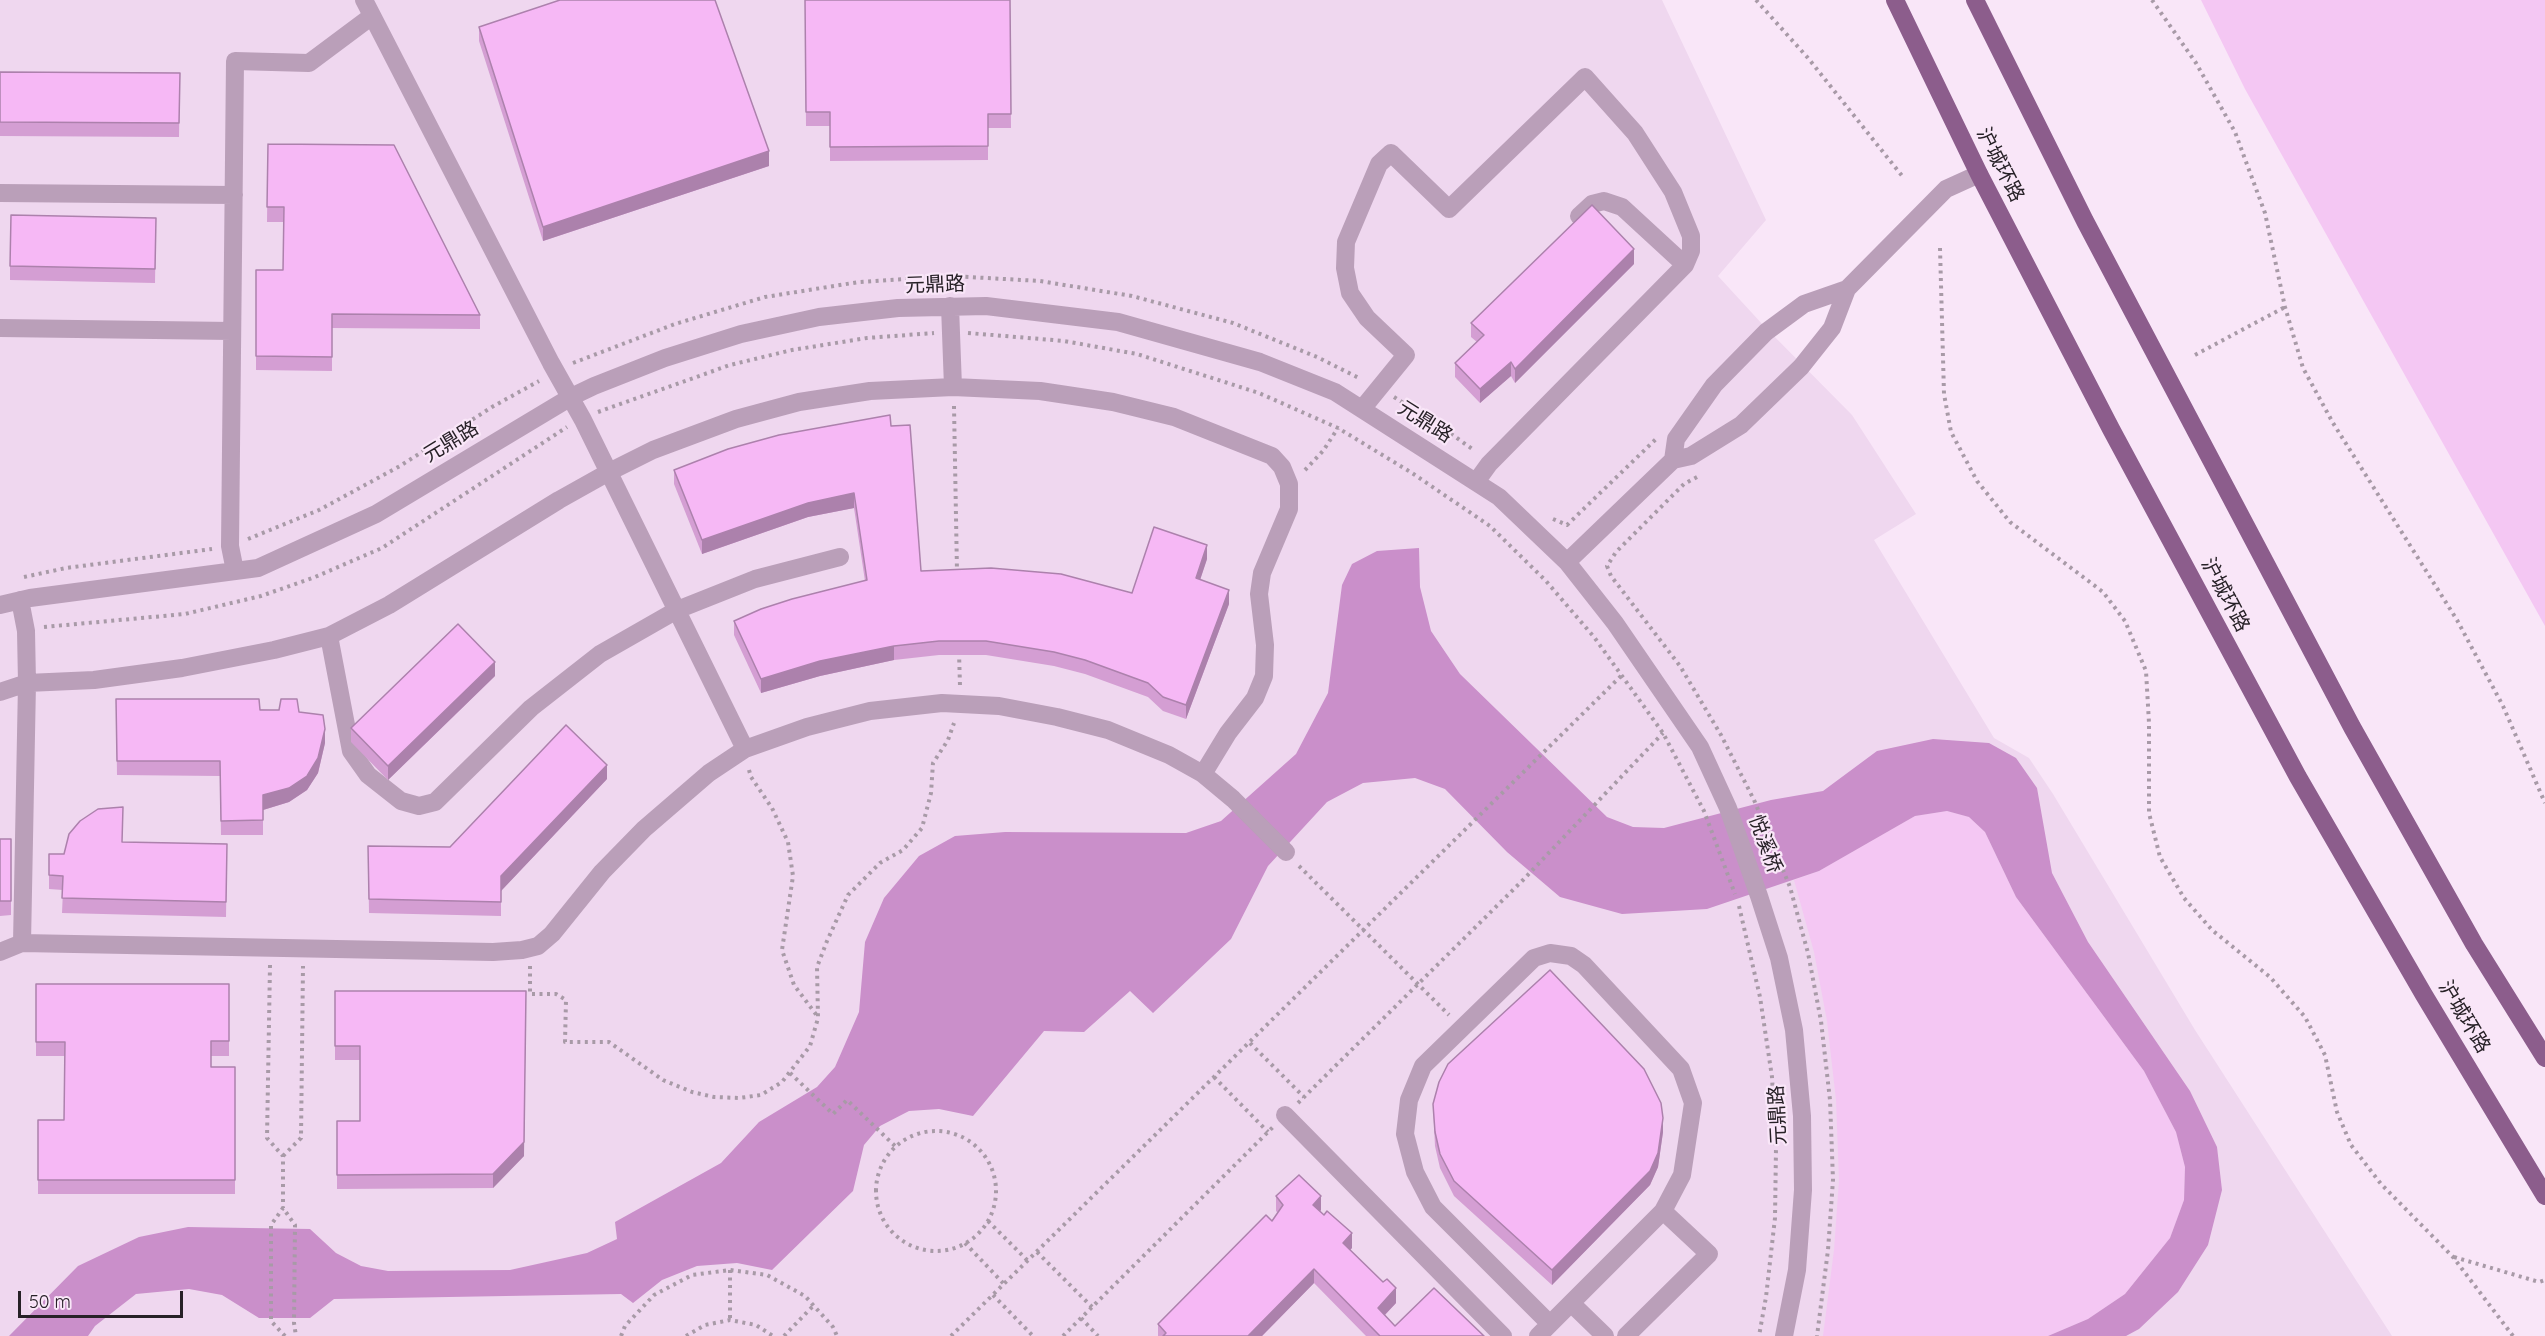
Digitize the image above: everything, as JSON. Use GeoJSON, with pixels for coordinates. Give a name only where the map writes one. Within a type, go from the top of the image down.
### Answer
{"type":"FeatureCollection","features":[{"type":"Feature","properties":{"kind":"main road","name":"沪城环路"},"geometry":{"type":"LineString","coordinates":[[1895,0],[1979,174],[2116,440],[2298,777],[2545,1196]]}},
{"type":"Feature","properties":{"kind":"main road"},"geometry":{"type":"LineString","coordinates":[[1975,0],[2085,221],[2352,727],[2474,944],[2545,1058]]}},
{"type":"Feature","properties":{"kind":"street"},"geometry":{"type":"LineString","coordinates":[[364,0],[555,371],[583,420],[745,749]]}},
{"type":"Feature","properties":{"kind":"street"},"geometry":{"type":"LineString","coordinates":[[235,571],[230,546],[235,61],[309,63],[372,16]]}},
{"type":"Feature","properties":{"kind":"street"},"geometry":{"type":"LineString","coordinates":[[1362,409],[1406,355],[1367,318],[1350,293],[1345,268],[1346,242],[1379,164],[1391,153],[1449,209],[1585,76],[1635,133],[1673,192],[1691,236],[1691,251],[1685,265],[1489,464],[1476,482]]}},
{"type":"Feature","properties":{"kind":"street"},"geometry":{"type":"LineString","coordinates":[[1567,562],[1673,460],[1691,456],[1741,425],[1801,367],[1832,328],[1847,289],[1946,189],[1979,174]]}},
{"type":"Feature","properties":{"kind":"street"},"geometry":{"type":"LineString","coordinates":[[0,194],[234,195]]}},
{"type":"Feature","properties":{"kind":"street"},"geometry":{"type":"LineString","coordinates":[[1579,216],[1592,204],[1604,201],[1623,207],[1685,265]]}},
{"type":"Feature","properties":{"kind":"street"},"geometry":{"type":"LineString","coordinates":[[1673,460],[1676,439],[1714,385],[1766,332],[1804,304],[1847,289]]}},
{"type":"Feature","properties":{"kind":"street"},"geometry":{"type":"LineString","coordinates":[[950,306],[953,387]]}},
{"type":"Feature","properties":{"kind":"street","name":"元鼎路"},"geometry":{"type":"LineString","coordinates":[[0,605],[20,600],[258,568],[376,514],[570,397],[665,358],[741,334],[819,317],[898,308],[950,306],[986,306],[1118,321],[1260,362],[1335,392],[1499,497],[1567,562],[1615,622],[1694,738],[1728,808]]}},
{"type":"Feature","properties":{"kind":"street"},"geometry":{"type":"LineString","coordinates":[[0,328],[232,331]]}},
{"type":"Feature","properties":{"kind":"street"},"geometry":{"type":"LineString","coordinates":[[0,692],[27,683],[94,680],[182,668],[274,650],[329,636],[389,605],[558,500],[609,472],[653,450],[736,418],[799,402],[870,392],[953,387],[1040,392],[1113,402],[1174,417],[1272,456],[1282,467],[1289,484],[1289,509],[1262,573],[1259,594],[1265,645],[1264,676],[1255,698],[1228,734],[1203,774]]}},
{"type":"Feature","properties":{"kind":"street"},"geometry":{"type":"LineString","coordinates":[[329,636],[351,751],[368,775],[401,801],[419,806],[435,802],[531,708],[600,654],[677,610],[755,579],[840,557]]}},
{"type":"Feature","properties":{"kind":"street"},"geometry":{"type":"LineString","coordinates":[[20,600],[26,631],[27,683],[22,943]]}},
{"type":"Feature","properties":{"kind":"street"},"geometry":{"type":"LineString","coordinates":[[0,952],[22,943],[492,952],[527,949],[538,946],[552,934],[602,872],[644,829],[710,773],[745,749],[807,727],[870,711],[942,704],[999,706],[1057,717],[1108,730],[1169,755],[1203,774],[1233,799],[1286,852]]}},
{"type":"Feature","properties":{"kind":"street","name":"悦溪桥"},"geometry":{"type":"LineString","coordinates":[[1728,808],[1759,896]]}},
{"type":"Feature","properties":{"kind":"street","name":"元鼎路"},"geometry":{"type":"LineString","coordinates":[[1759,896],[1779,958],[1794,1030],[1802,1116],[1803,1202],[1797,1270],[1784,1336]]}},
{"type":"Feature","properties":{"kind":"street"},"geometry":{"type":"LineString","coordinates":[[1551,953],[1571,956],[1584,965],[1681,1069],[1693,1103],[1682,1175],[1663,1211],[1544,1330],[1433,1207],[1415,1172],[1405,1134],[1409,1100],[1423,1066],[1534,958],[1551,953]]}},
{"type":"Feature","properties":{"kind":"street"},"geometry":{"type":"LineString","coordinates":[[1285,1115],[1503,1336]]}},
{"type":"Feature","properties":{"kind":"street"},"geometry":{"type":"LineString","coordinates":[[1626,1336],[1709,1254],[1663,1211]]}},
{"type":"Feature","properties":{"kind":"street"},"geometry":{"type":"LineString","coordinates":[[1571,1303],[1605,1336]]}},
{"type":"Feature","properties":{"kind":"path"},"geometry":{"type":"LineString","coordinates":[[1756,0],[1808,58],[1903,177]]}},
{"type":"Feature","properties":{"kind":"path"},"geometry":{"type":"LineString","coordinates":[[2152,0],[2196,63],[2235,132],[2265,213],[2285,307],[2303,368],[2333,423],[2457,620],[2503,706],[2545,803]]}},
{"type":"Feature","properties":{"kind":"path"},"geometry":{"type":"LineString","coordinates":[[1940,248],[1944,394],[1951,432],[1977,481],[2010,522],[2103,592],[2125,621],[2146,671],[2149,723],[2149,813],[2160,857],[2184,897],[2212,930],[2270,977],[2305,1017],[2325,1055],[2337,1113],[2351,1145],[2381,1184],[2453,1257],[2512,1336]]}},
{"type":"Feature","properties":{"kind":"path"},"geometry":{"type":"LineString","coordinates":[[2195,355],[2285,307]]}},
{"type":"Feature","properties":{"kind":"path"},"geometry":{"type":"LineString","coordinates":[[26,631],[51,626],[185,614],[261,596],[315,578],[382,548],[567,427],[660,389],[730,365],[792,350],[867,338],[952,333],[1064,341],[1137,354],[1259,393],[1338,428],[1412,473],[1490,526],[1546,581],[1623,674],[1663,734],[1704,811],[1739,906],[1761,998],[1772,1077],[1776,1148],[1775,1218],[1767,1297],[1759,1336]]}},
{"type":"Feature","properties":{"kind":"path"},"geometry":{"type":"LineString","coordinates":[[22,577],[66,568],[230,546],[318,510],[400,466],[492,407],[555,371]]}},
{"type":"Feature","properties":{"kind":"path"},"geometry":{"type":"LineString","coordinates":[[1289,484],[1323,451],[1338,428]]}},
{"type":"Feature","properties":{"kind":"path"},"geometry":{"type":"LineString","coordinates":[[1703,473],[1684,484],[1611,557],[1607,566],[1611,576],[1680,666],[1721,735],[1754,800],[1790,887]]}},
{"type":"Feature","properties":{"kind":"path"},"geometry":{"type":"LineString","coordinates":[[951,1336],[1623,674]]}},
{"type":"Feature","properties":{"kind":"path"},"geometry":{"type":"LineString","coordinates":[[1523,880],[1663,734]]}},
{"type":"Feature","properties":{"kind":"path"},"geometry":{"type":"LineString","coordinates":[[527,949],[530,994],[556,994],[566,1000],[565,1042],[609,1042],[663,1080],[692,1092],[714,1097],[740,1098],[761,1095],[782,1082],[810,1046],[818,1018],[794,985],[782,950],[793,876],[788,842],[772,808],[751,777],[745,749]]}},
{"type":"Feature","properties":{"kind":"path"},"geometry":{"type":"LineString","coordinates":[[1286,852],[1462,1028]]}},
{"type":"Feature","properties":{"kind":"path"},"geometry":{"type":"LineString","coordinates":[[270,948],[267,1138],[283,1156],[283,1208],[272,1225],[270,1321],[285,1336]]}},
{"type":"Feature","properties":{"kind":"path"},"geometry":{"type":"LineString","coordinates":[[283,1156],[301,1138],[304,948]]}},
{"type":"Feature","properties":{"kind":"path"},"geometry":{"type":"LineString","coordinates":[[1250,1042],[1304,1097]]}},
{"type":"Feature","properties":{"kind":"path"},"geometry":{"type":"LineString","coordinates":[[790,1073],[833,1114],[847,1100],[895,1146]]}},
{"type":"Feature","properties":{"kind":"path"},"geometry":{"type":"LineString","coordinates":[[1214,1077],[1268,1132]]}},
{"type":"Feature","properties":{"kind":"path"},"geometry":{"type":"LineString","coordinates":[[935,1130],[958,1134],[976,1145],[989,1161],[996,1181],[996,1202],[988,1221],[965,1243],[956,1248],[935,1251],[918,1249],[899,1239],[885,1223],[877,1204],[876,1180],[883,1161],[895,1146],[915,1134],[935,1130]]}},
{"type":"Feature","properties":{"kind":"path"},"geometry":{"type":"LineString","coordinates":[[283,1208],[295,1225],[294,1323],[296,1336]]}},
{"type":"Feature","properties":{"kind":"path"},"geometry":{"type":"LineString","coordinates":[[988,1221],[1028,1261]]}},
{"type":"Feature","properties":{"kind":"path"},"geometry":{"type":"LineString","coordinates":[[965,1243],[1004,1284]]}},
{"type":"Feature","properties":{"kind":"path"},"geometry":{"type":"LineString","coordinates":[[1037,1252],[1092,1307]]}},
{"type":"Feature","properties":{"kind":"path"},"geometry":{"type":"LineString","coordinates":[[2453,1257],[2539,1282],[2545,1280]]}},
{"type":"Feature","properties":{"kind":"path"},"geometry":{"type":"LineString","coordinates":[[730,1270],[730,1320]]}},
{"type":"Feature","properties":{"kind":"path"},"geometry":{"type":"LineString","coordinates":[[621,1336],[625,1326],[654,1295],[692,1275],[730,1270],[767,1275],[805,1296],[833,1328],[837,1336]]}},
{"type":"Feature","properties":{"kind":"path"},"geometry":{"type":"LineString","coordinates":[[993,1295],[1033,1336]]}},
{"type":"Feature","properties":{"kind":"path"},"geometry":{"type":"LineString","coordinates":[[784,1336],[814,1305]]}},
{"type":"Feature","properties":{"kind":"path"},"geometry":{"type":"LineString","coordinates":[[1081,1318],[1098,1336]]}},
{"type":"Feature","properties":{"kind":"path"},"geometry":{"type":"LineString","coordinates":[[686,1336],[705,1325],[730,1320],[756,1325],[773,1336]]}},
{"type":"Feature","properties":{"kind":"shaded area"},"geometry":{"type":"Polygon","coordinates":[[[0,0],[1662,0],[1766,220],[1718,276],[1852,415],[1916,514],[1874,540],[1994,738],[2029,758],[2053,794],[2195,1030],[2392,1336],[0,1336],[0,0]]]}},
{"type":"Feature","properties":{"kind":"shaded area"},"geometry":{"type":"Polygon","coordinates":[[[2201,0],[2545,0],[2545,626],[2245,89],[2201,0]]]}},
{"type":"Feature","properties":{"kind":"shaded area"},"geometry":{"type":"Polygon","coordinates":[[[1419,548],[1420,587],[1431,631],[1460,674],[1607,817],[1633,827],[1664,828],[1771,800],[1823,791],[1877,751],[1933,739],[1989,743],[2016,758],[2037,788],[2052,873],[2088,942],[2190,1091],[2217,1147],[2222,1190],[2208,1245],[2178,1292],[2139,1329],[2126,1336],[2048,1336],[2088,1319],[2125,1294],[2170,1238],[2184,1200],[2185,1167],[2176,1132],[2144,1071],[2016,897],[1985,832],[1969,817],[1947,811],[1915,816],[1819,871],[1707,909],[1622,914],[1560,897],[1507,852],[1445,789],[1415,778],[1363,783],[1327,802],[1268,866],[1231,939],[1153,1013],[1130,991],[1084,1032],[1044,1031],[973,1116],[939,1109],[909,1111],[880,1126],[864,1145],[853,1191],[772,1270],[737,1263],[697,1266],[662,1280],[633,1303],[621,1294],[334,1299],[310,1318],[259,1318],[222,1295],[189,1289],[136,1294],[95,1326],[88,1336],[9,1336],[78,1266],[139,1237],[188,1227],[310,1229],[336,1253],[361,1266],[388,1271],[510,1270],[587,1253],[617,1239],[615,1222],[721,1163],[759,1122],[817,1087],[835,1067],[859,1012],[865,942],[884,898],[919,856],[955,836],[1005,832],[1186,833],[1221,821],[1296,754],[1328,693],[1342,585],[1352,564],[1377,551],[1419,548]]]}},
{"type":"Feature","properties":{"kind":"shaded area"},"geometry":{"type":"Polygon","coordinates":[[[1947,811],[1969,817],[1985,832],[2016,897],[2144,1071],[2176,1132],[2185,1167],[2184,1200],[2170,1238],[2125,1294],[2088,1319],[2048,1336],[1823,1336],[1834,1250],[1839,1180],[1836,1100],[1827,1021],[1814,952],[1794,880],[1819,871],[1915,816],[1947,811]]]}},
{"type":"Feature","properties":{"kind":"building"},"geometry":{"type":"Polygon","coordinates":[[[560,0],[715,0],[769,151],[543,227],[479,27],[560,0]]]}},
{"type":"Feature","properties":{"kind":"building"},"geometry":{"type":"Polygon","coordinates":[[[805,0],[1010,0],[1011,114],[988,114],[988,146],[830,147],[830,112],[806,112],[805,0]]]}},
{"type":"Feature","properties":{"kind":"building"},"geometry":{"type":"Polygon","coordinates":[[[0,72],[180,73],[179,123],[0,122],[0,72]]]}},
{"type":"Feature","properties":{"kind":"building"},"geometry":{"type":"Polygon","coordinates":[[[268,144],[394,145],[480,315],[332,314],[332,357],[256,356],[256,270],[283,270],[284,207],[267,207],[268,144]]]}},
{"type":"Feature","properties":{"kind":"building"},"geometry":{"type":"Polygon","coordinates":[[[1592,205],[1634,249],[1515,369],[1511,362],[1480,389],[1455,363],[1484,335],[1471,323],[1592,205]]]}},
{"type":"Feature","properties":{"kind":"building"},"geometry":{"type":"Polygon","coordinates":[[[11,215],[156,218],[155,269],[10,266],[11,215]]]}},
{"type":"Feature","properties":{"kind":"building"},"geometry":{"type":"Polygon","coordinates":[[[890,415],[891,426],[910,425],[921,571],[991,568],[1061,574],[1132,593],[1154,527],[1207,545],[1196,578],[1229,590],[1186,705],[1163,697],[1148,683],[1085,660],[1054,652],[986,641],[939,641],[894,646],[820,661],[761,679],[734,621],[792,599],[867,580],[854,493],[808,503],[702,540],[674,470],[728,449],[779,435],[890,415]]]}},
{"type":"Feature","properties":{"kind":"building"},"geometry":{"type":"Polygon","coordinates":[[[458,624],[495,662],[388,766],[351,728],[458,624]]]}},
{"type":"Feature","properties":{"kind":"building"},"geometry":{"type":"Polygon","coordinates":[[[116,699],[259,699],[260,710],[279,710],[281,699],[297,699],[299,712],[323,715],[325,729],[318,758],[307,776],[289,788],[263,795],[263,820],[221,821],[220,761],[117,761],[116,699]]]}},
{"type":"Feature","properties":{"kind":"building"},"geometry":{"type":"Polygon","coordinates":[[[566,725],[607,765],[501,876],[501,902],[369,899],[368,846],[450,847],[566,725]]]}},
{"type":"Feature","properties":{"kind":"building"},"geometry":{"type":"Polygon","coordinates":[[[123,807],[122,842],[227,844],[226,902],[62,898],[63,876],[49,875],[49,854],[64,854],[69,834],[80,821],[98,809],[123,807]]]}},
{"type":"Feature","properties":{"kind":"building"},"geometry":{"type":"Polygon","coordinates":[[[0,839],[11,839],[11,901],[0,901],[0,839]]]}},
{"type":"Feature","properties":{"kind":"building"},"geometry":{"type":"Polygon","coordinates":[[[1550,970],[1644,1069],[1661,1103],[1663,1118],[1658,1153],[1650,1171],[1552,1270],[1454,1181],[1440,1154],[1435,1132],[1433,1104],[1439,1082],[1448,1064],[1550,970]]]}},
{"type":"Feature","properties":{"kind":"building"},"geometry":{"type":"Polygon","coordinates":[[[36,984],[229,984],[229,1041],[211,1041],[211,1067],[235,1067],[235,1180],[38,1180],[38,1120],[64,1120],[65,1042],[36,1042],[36,984]]]}},
{"type":"Feature","properties":{"kind":"building"},"geometry":{"type":"Polygon","coordinates":[[[335,991],[526,991],[524,1142],[493,1174],[337,1175],[337,1121],[360,1121],[360,1046],[335,1046],[335,991]]]}},
{"type":"Feature","properties":{"kind":"building"},"geometry":{"type":"Polygon","coordinates":[[[1299,1175],[1321,1196],[1313,1205],[1324,1215],[1327,1211],[1352,1233],[1343,1243],[1383,1282],[1387,1279],[1396,1288],[1378,1308],[1395,1326],[1434,1288],[1484,1336],[1380,1336],[1314,1269],[1248,1336],[1163,1336],[1166,1333],[1158,1324],[1266,1215],[1272,1221],[1283,1205],[1276,1196],[1299,1175]]]}}]}
